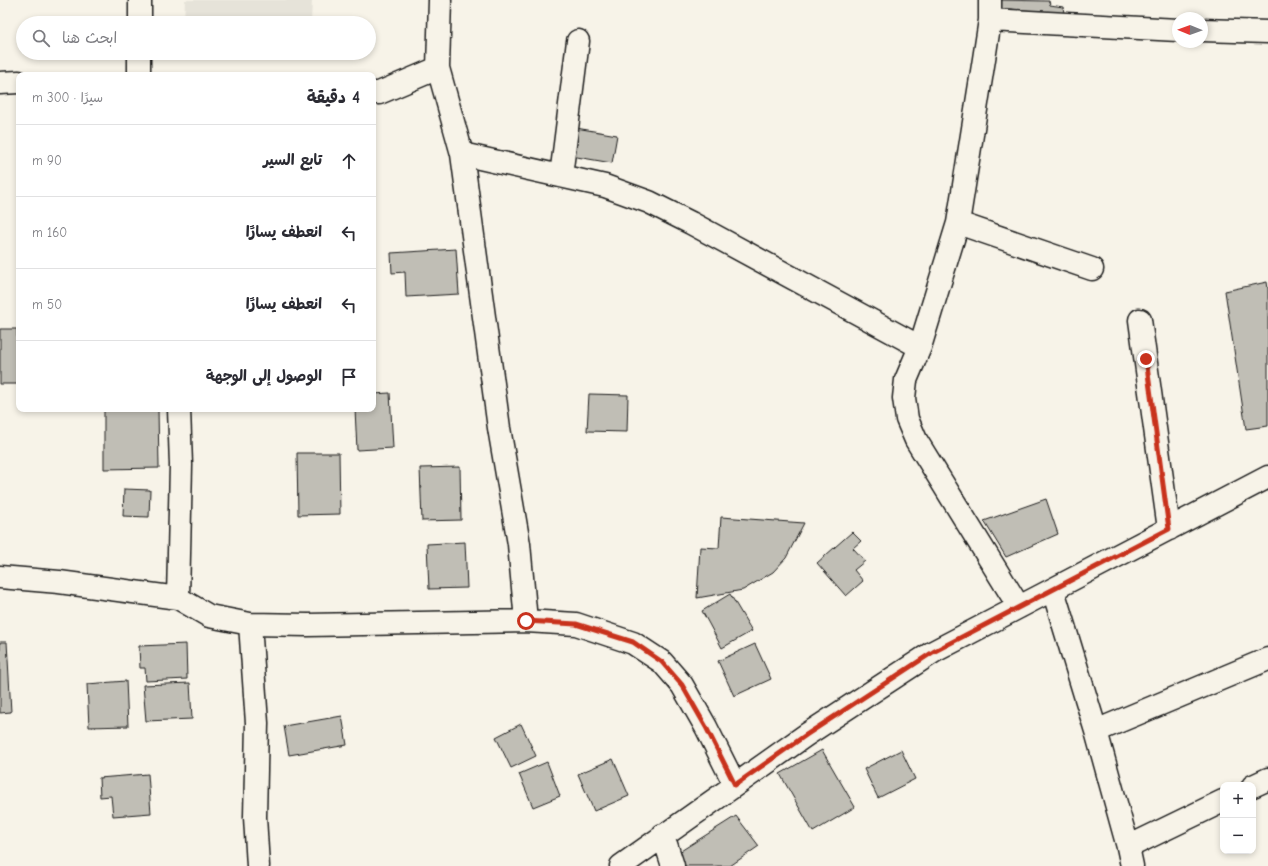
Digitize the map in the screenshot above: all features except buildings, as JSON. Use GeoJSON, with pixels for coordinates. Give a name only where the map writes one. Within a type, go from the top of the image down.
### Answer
{"type":"FeatureCollection","features":[{"type":"Feature","properties":{"kind":"street"},"geometry":{"type":"LineString","coordinates":[[140,0],[140,16]]}},
{"type":"Feature","properties":{"kind":"street"},"geometry":{"type":"LineString","coordinates":[[440,0],[438,68],[462,154],[499,428],[519,544],[526,621]]}},
{"type":"Feature","properties":{"kind":"street"},"geometry":{"type":"LineString","coordinates":[[1019,607],[916,440],[907,419],[904,398],[906,380],[920,347],[958,223],[990,10],[1172,29]]}},
{"type":"Feature","properties":{"kind":"street"},"geometry":{"type":"LineString","coordinates":[[1208,30],[1268,32]]}},
{"type":"Feature","properties":{"kind":"street"},"geometry":{"type":"LineString","coordinates":[[561,176],[578,41]]}},
{"type":"Feature","properties":{"kind":"street"},"geometry":{"type":"LineString","coordinates":[[139,60],[139,72]]}},
{"type":"Feature","properties":{"kind":"street"},"geometry":{"type":"LineString","coordinates":[[376,92],[438,68]]}},
{"type":"Feature","properties":{"kind":"street"},"geometry":{"type":"LineString","coordinates":[[0,83],[16,82]]}},
{"type":"Feature","properties":{"kind":"street"},"geometry":{"type":"LineString","coordinates":[[462,154],[605,186],[649,202],[691,223],[920,347]]}},
{"type":"Feature","properties":{"kind":"street"},"geometry":{"type":"LineString","coordinates":[[958,223],[1092,269]]}},
{"type":"Feature","properties":{"kind":"street"},"geometry":{"type":"LineString","coordinates":[[1140,320],[1169,529]]}},
{"type":"Feature","properties":{"kind":"street"},"geometry":{"type":"LineString","coordinates":[[178,598],[181,464],[179,412]]}},
{"type":"Feature","properties":{"kind":"street"},"geometry":{"type":"LineString","coordinates":[[621,866],[806,735],[933,652],[1268,477]]}},
{"type":"Feature","properties":{"kind":"street"},"geometry":{"type":"LineString","coordinates":[[0,578],[59,582],[178,598],[209,616],[250,624],[308,625],[526,621],[576,624],[633,642],[662,662],[682,685],[706,727],[735,785]]}},
{"type":"Feature","properties":{"kind":"street"},"geometry":{"type":"LineString","coordinates":[[1053,590],[1096,731],[1130,857],[1220,803]]}},
{"type":"Feature","properties":{"kind":"street"},"geometry":{"type":"LineString","coordinates":[[250,624],[257,723],[255,817],[258,866]]}},
{"type":"Feature","properties":{"kind":"street"},"geometry":{"type":"LineString","coordinates":[[1096,731],[1268,658]]}},
{"type":"Feature","properties":{"kind":"street"},"geometry":{"type":"LineString","coordinates":[[1256,785],[1268,779]]}},
{"type":"Feature","properties":{"kind":"street"},"geometry":{"type":"LineString","coordinates":[[663,835],[673,866]]}},
{"type":"Feature","properties":{"kind":"shaded area"},"geometry":{"type":"Polygon","coordinates":[[[185,0],[312,0],[311,16],[184,16],[185,0]]]}},
{"type":"Feature","properties":{"kind":"route"},"geometry":{"type":"LineString","coordinates":[[526,621],[576,624],[633,642],[662,662],[682,685],[706,727],[735,785],[806,735],[933,652],[1169,529],[1146,359]]}}]}
